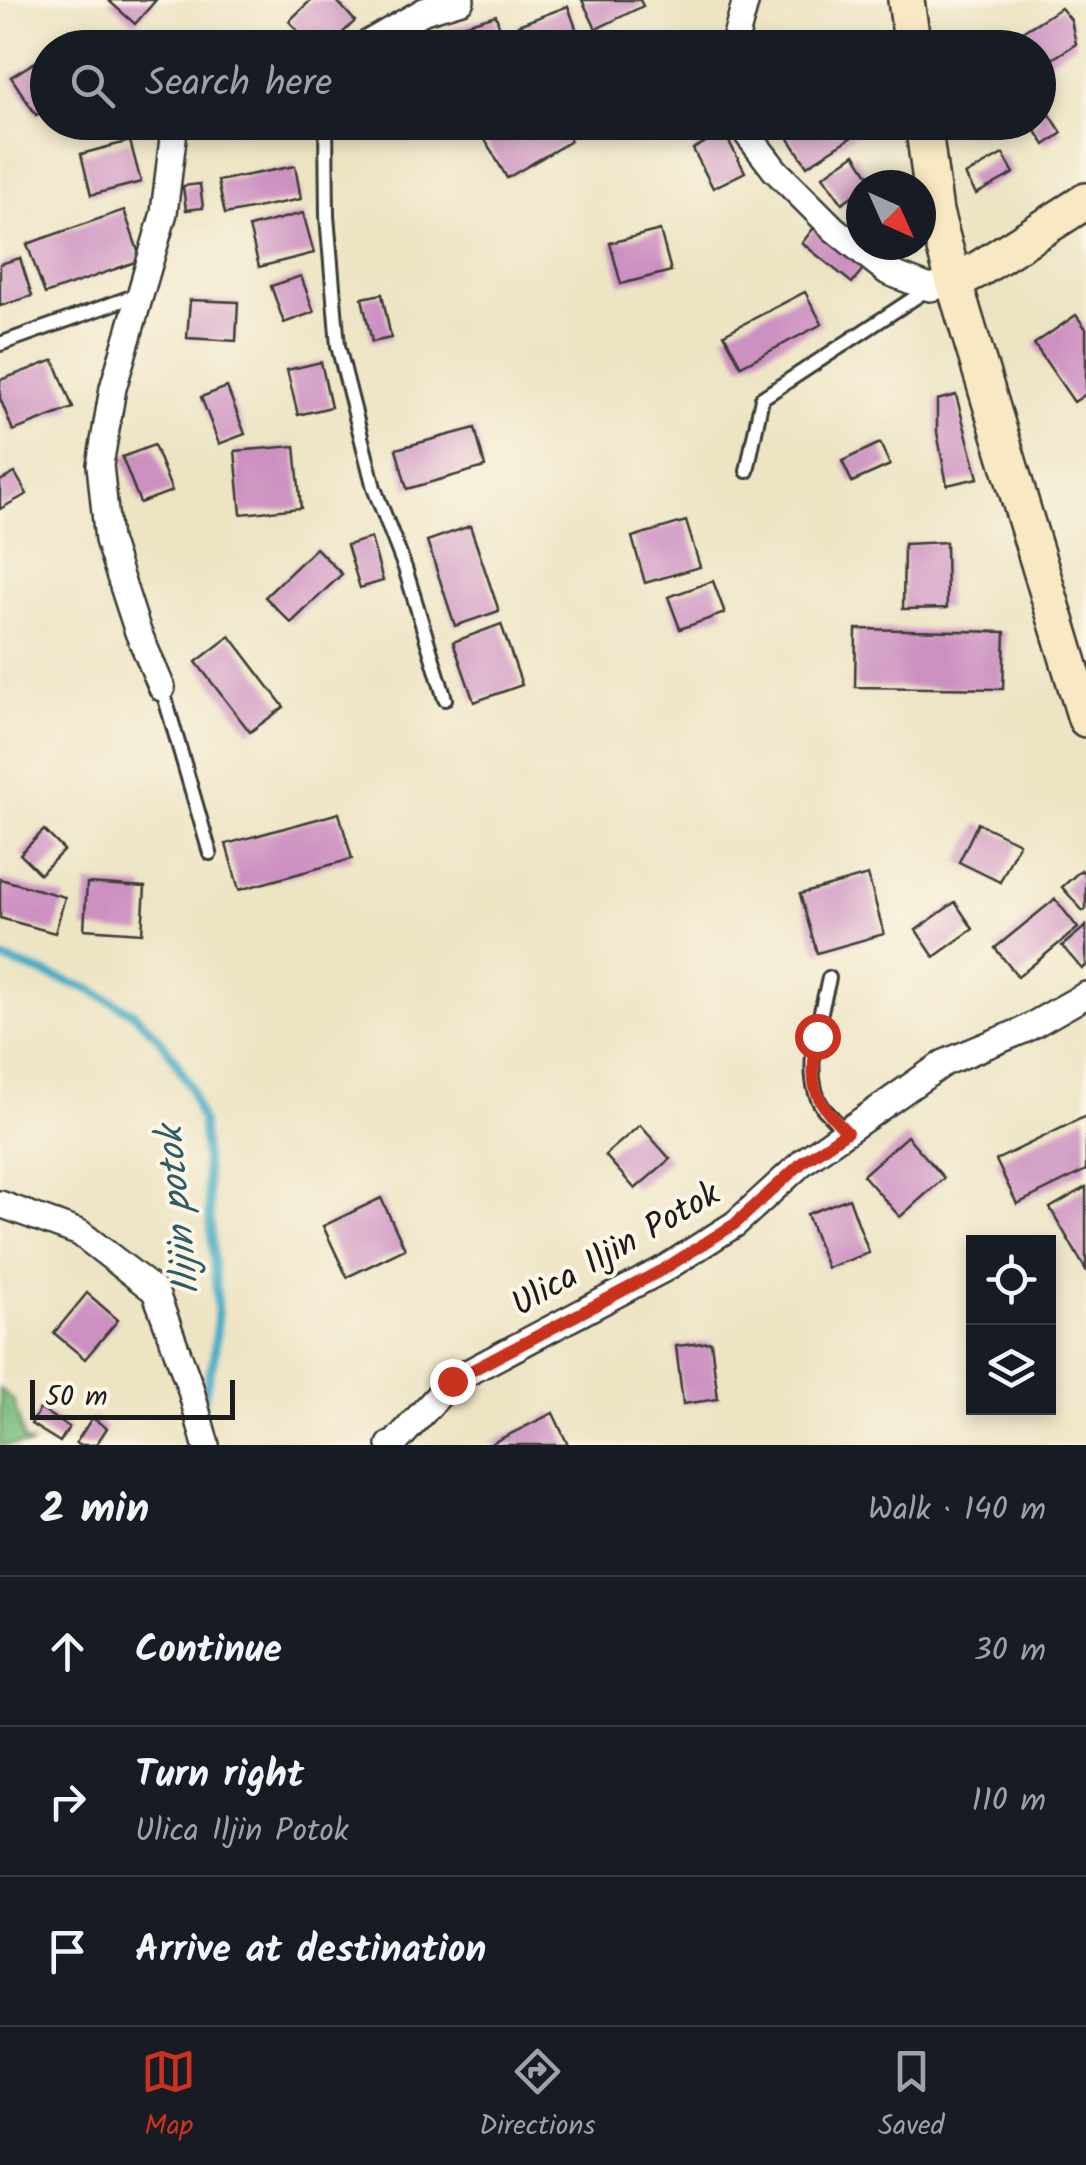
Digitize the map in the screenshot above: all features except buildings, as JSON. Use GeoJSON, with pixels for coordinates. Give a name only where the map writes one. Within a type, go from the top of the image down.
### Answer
{"type":"FeatureCollection","features":[{"type":"Feature","properties":{"kind":"main road"},"geometry":{"type":"LineString","coordinates":[[906,0],[910,30]]}},
{"type":"Feature","properties":{"kind":"main road"},"geometry":{"type":"LineString","coordinates":[[925,140],[942,285],[1001,432],[1086,720]]}},
{"type":"Feature","properties":{"kind":"main road"},"geometry":{"type":"LineString","coordinates":[[942,285],[980,269],[1086,201]]}},
{"type":"Feature","properties":{"kind":"street"},"geometry":{"type":"LineString","coordinates":[[391,30],[424,11],[461,0]]}},
{"type":"Feature","properties":{"kind":"street"},"geometry":{"type":"LineString","coordinates":[[738,30],[746,0]]}},
{"type":"Feature","properties":{"kind":"street"},"geometry":{"type":"LineString","coordinates":[[162,688],[138,632],[108,540],[100,465],[112,388],[164,213],[173,140]]}},
{"type":"Feature","properties":{"kind":"street"},"geometry":{"type":"LineString","coordinates":[[752,140],[775,170],[834,229],[888,272],[942,285]]}},
{"type":"Feature","properties":{"kind":"street","name":"Ulica Iljin Potok"},"geometry":{"type":"LineString","coordinates":[[390,1445],[452,1381],[678,1260],[735,1224],[804,1161],[944,1062],[1024,1030],[1086,995]]}},
{"type":"Feature","properties":{"kind":"street"},"geometry":{"type":"LineString","coordinates":[[0,1204],[80,1233],[155,1291],[206,1441]]}},
{"type":"Feature","properties":{"kind":"lane"},"geometry":{"type":"LineString","coordinates":[[326,140],[327,216],[338,346],[374,488],[405,568],[445,699]]}},
{"type":"Feature","properties":{"kind":"lane"},"geometry":{"type":"LineString","coordinates":[[747,471],[762,398],[942,285]]}},
{"type":"Feature","properties":{"kind":"lane"},"geometry":{"type":"LineString","coordinates":[[0,344],[140,294]]}},
{"type":"Feature","properties":{"kind":"lane"},"geometry":{"type":"LineString","coordinates":[[162,688],[210,853]]}},
{"type":"Feature","properties":{"kind":"lane"},"geometry":{"type":"LineString","coordinates":[[829,978],[811,1075],[822,1107],[847,1132]]}},
{"type":"Feature","properties":{"kind":"green space"},"geometry":{"type":"Polygon","coordinates":[[[0,1389],[14,1401],[24,1441],[33,1445],[0,1445],[0,1389]]]}},
{"type":"Feature","properties":{"kind":"waterway","name":"Ilijin potok"},"geometry":{"type":"LineString","coordinates":[[0,958],[89,989],[133,1013],[174,1058],[190,1087],[202,1123],[218,1311],[214,1357],[202,1404]]}},
{"type":"Feature","properties":{"kind":"route"},"geometry":{"type":"LineString","coordinates":[[452,1381],[664,1269],[735,1224],[804,1161],[847,1132],[822,1107],[811,1075],[817,1036]]}}]}
